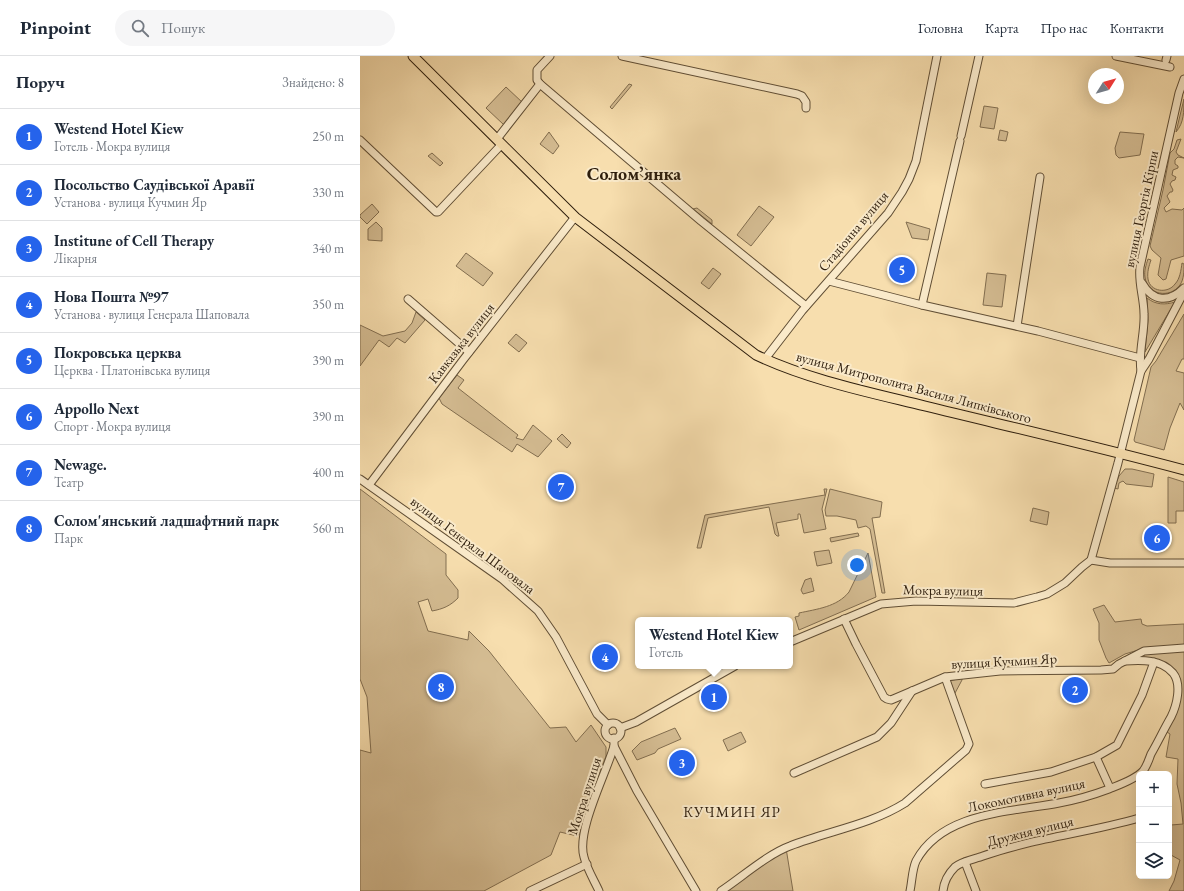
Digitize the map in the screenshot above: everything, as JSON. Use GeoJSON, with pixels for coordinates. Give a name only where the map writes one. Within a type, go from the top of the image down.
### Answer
{"type":"FeatureCollection","features":[{"type":"Feature","properties":{"kind":"main road","name":"вулиця Митрополита Василя Липківського"},"geometry":{"type":"LineString","coordinates":[[413,56],[575,218],[750,351],[782,366],[834,382],[1184,470]]}},
{"type":"Feature","properties":{"kind":"street"},"geometry":{"type":"LineString","coordinates":[[550,56],[537,70],[537,80],[540,84],[701,221],[806,306]]}},
{"type":"Feature","properties":{"kind":"street"},"geometry":{"type":"LineString","coordinates":[[622,56],[797,94],[802,96],[806,102],[806,108]]}},
{"type":"Feature","properties":{"kind":"street","name":"Стадіонна вулиця"},"geometry":{"type":"LineString","coordinates":[[765,359],[806,306],[888,213],[909,179],[916,161],[937,56]]}},
{"type":"Feature","properties":{"kind":"street"},"geometry":{"type":"LineString","coordinates":[[922,305],[979,56]]}},
{"type":"Feature","properties":{"kind":"street"},"geometry":{"type":"LineString","coordinates":[[1116,56],[1168,61]]}},
{"type":"Feature","properties":{"kind":"street","name":"вулиця Георгія Кірпи"},"geometry":{"type":"LineString","coordinates":[[1140,371],[1144,314],[1140,267],[1179,93],[1184,79]]}},
{"type":"Feature","properties":{"kind":"street"},"geometry":{"type":"LineString","coordinates":[[360,140],[420,198],[436,212],[438,212],[499,141],[540,84]]}},
{"type":"Feature","properties":{"kind":"street"},"geometry":{"type":"LineString","coordinates":[[1017,326],[1040,177]]}},
{"type":"Feature","properties":{"kind":"street","name":"Кавказька вулиця"},"geometry":{"type":"LineString","coordinates":[[369,485],[469,352],[575,218]]}},
{"type":"Feature","properties":{"kind":"street"},"geometry":{"type":"LineString","coordinates":[[829,280],[922,305],[1017,326],[1140,358]]}},
{"type":"Feature","properties":{"kind":"street"},"geometry":{"type":"LineString","coordinates":[[1140,280],[1146,290],[1156,298],[1170,298],[1184,288]]}},
{"type":"Feature","properties":{"kind":"street"},"geometry":{"type":"LineString","coordinates":[[1184,292],[1149,359],[1140,371],[1121,453],[1091,560],[1110,563],[1184,563]]}},
{"type":"Feature","properties":{"kind":"street"},"geometry":{"type":"LineString","coordinates":[[408,299],[469,352]]}},
{"type":"Feature","properties":{"kind":"street","name":"вулиця Генерала Шаповала"},"geometry":{"type":"LineString","coordinates":[[360,479],[502,579],[538,611],[556,637],[597,714],[608,725]]}},
{"type":"Feature","properties":{"kind":"street","name":"Мокра вулиця"},"geometry":{"type":"LineString","coordinates":[[793,641],[881,604],[901,602],[1014,603],[1056,590],[1091,560]]}},
{"type":"Feature","properties":{"kind":"street"},"geometry":{"type":"LineString","coordinates":[[844,619],[884,697],[887,699],[891,700],[946,677]]}},
{"type":"Feature","properties":{"kind":"street","name":"вулиця Кучмин Яр"},"geometry":{"type":"LineString","coordinates":[[721,891],[779,850],[791,845],[850,828],[896,809],[905,803],[966,750],[969,744],[946,677],[1000,671],[1114,669],[1125,661],[1144,651],[1184,648]]}},
{"type":"Feature","properties":{"kind":"street","name":"Локомотивна вулиця"},"geometry":{"type":"LineString","coordinates":[[1125,661],[1136,660],[1154,662],[1167,667],[1175,676],[1178,688],[1174,711],[1145,771]]}},
{"type":"Feature","properties":{"kind":"street"},"geometry":{"type":"LineString","coordinates":[[985,784],[1051,772],[1096,757],[1117,745],[1142,695],[1154,662]]}},
{"type":"Feature","properties":{"kind":"street"},"geometry":{"type":"LineString","coordinates":[[620,728],[636,722],[730,669]]}},
{"type":"Feature","properties":{"kind":"street"},"geometry":{"type":"LineString","coordinates":[[794,773],[877,737],[891,723],[912,691]]}},
{"type":"Feature","properties":{"kind":"street"},"geometry":{"type":"LineString","coordinates":[[615,723],[620,728],[620,734],[614,738],[606,734],[606,729],[608,725],[615,723]]}},
{"type":"Feature","properties":{"kind":"street"},"geometry":{"type":"LineString","coordinates":[[614,738],[614,746],[637,792],[696,891]]}},
{"type":"Feature","properties":{"kind":"street","name":"Мокра вулиця"},"geometry":{"type":"LineString","coordinates":[[599,891],[586,864],[582,841],[590,811],[614,746]]}},
{"type":"Feature","properties":{"kind":"street"},"geometry":{"type":"LineString","coordinates":[[1096,757],[1110,788]]}},
{"type":"Feature","properties":{"kind":"street","name":"Локомотивна вулиця"},"geometry":{"type":"LineString","coordinates":[[910,891],[915,863],[922,851],[958,823],[974,818],[1060,803],[1096,794],[1136,777]]}},
{"type":"Feature","properties":{"kind":"street","name":"Дружня вулиця"},"geometry":{"type":"LineString","coordinates":[[943,891],[944,882],[950,873],[956,866],[965,862],[1009,847],[1136,819]]}},
{"type":"Feature","properties":{"kind":"street"},"geometry":{"type":"LineString","coordinates":[[965,862],[976,891]]}},
{"type":"Feature","properties":{"kind":"street"},"geometry":{"type":"LineString","coordinates":[[530,891],[586,864]]}},
{"type":"Feature","properties":{"kind":"shaded area"},"geometry":{"type":"Polygon","coordinates":[[[629,84],[632,85],[612,109],[610,107],[629,84]]]}},
{"type":"Feature","properties":{"kind":"shaded area"},"geometry":{"type":"Polygon","coordinates":[[[506,87],[523,103],[504,125],[486,108],[506,87]]]}},
{"type":"Feature","properties":{"kind":"shaded area"},"geometry":{"type":"Polygon","coordinates":[[[1184,99],[1182,121],[1176,132],[1184,99]]]}},
{"type":"Feature","properties":{"kind":"shaded area"},"geometry":{"type":"Polygon","coordinates":[[[984,106],[998,108],[994,129],[980,127],[984,106]]]}},
{"type":"Feature","properties":{"kind":"shaded area"},"geometry":{"type":"Polygon","coordinates":[[[1000,130],[1008,132],[1006,141],[998,140],[1000,130]]]}},
{"type":"Feature","properties":{"kind":"shaded area"},"geometry":{"type":"Polygon","coordinates":[[[549,132],[559,146],[553,154],[540,144],[549,132]]]}},
{"type":"Feature","properties":{"kind":"shaded area"},"geometry":{"type":"Polygon","coordinates":[[[1120,132],[1144,134],[1140,155],[1119,158],[1116,155],[1115,148],[1120,132]]]}},
{"type":"Feature","properties":{"kind":"shaded area"},"geometry":{"type":"Polygon","coordinates":[[[1181,139],[1176,152],[1184,158],[1178,157],[1175,160],[1175,164],[1178,168],[1173,170],[1172,175],[1176,177],[1170,184],[1173,190],[1167,196],[1170,202],[1164,208],[1166,212],[1172,209],[1182,210],[1184,208],[1184,256],[1171,260],[1166,279],[1163,280],[1158,275],[1161,258],[1152,250],[1150,246],[1170,153],[1174,149],[1177,140],[1181,139]]]}},
{"type":"Feature","properties":{"kind":"shaded area"},"geometry":{"type":"Polygon","coordinates":[[[432,153],[443,163],[440,166],[428,156],[432,153]]]}},
{"type":"Feature","properties":{"kind":"shaded area"},"geometry":{"type":"Polygon","coordinates":[[[372,204],[379,212],[367,224],[360,217],[360,215],[372,204]]]}},
{"type":"Feature","properties":{"kind":"shaded area"},"geometry":{"type":"Polygon","coordinates":[[[759,206],[774,217],[751,246],[737,235],[759,206]]]}},
{"type":"Feature","properties":{"kind":"shaded area"},"geometry":{"type":"Polygon","coordinates":[[[697,208],[712,220],[712,224],[693,209],[697,208]]]}},
{"type":"Feature","properties":{"kind":"shaded area"},"geometry":{"type":"Polygon","coordinates":[[[376,222],[382,228],[382,241],[368,240],[368,229],[376,222]]]}},
{"type":"Feature","properties":{"kind":"shaded area"},"geometry":{"type":"Polygon","coordinates":[[[906,222],[930,229],[928,240],[912,238],[906,222]]]}},
{"type":"Feature","properties":{"kind":"shaded area"},"geometry":{"type":"Polygon","coordinates":[[[466,253],[493,273],[483,286],[456,266],[466,253]]]}},
{"type":"Feature","properties":{"kind":"shaded area"},"geometry":{"type":"Polygon","coordinates":[[[1148,259],[1151,260],[1148,271],[1148,279],[1152,287],[1164,290],[1172,287],[1177,282],[1182,263],[1184,264],[1184,272],[1180,285],[1171,292],[1165,293],[1154,291],[1150,288],[1145,275],[1145,268],[1148,259]]]}},
{"type":"Feature","properties":{"kind":"shaded area"},"geometry":{"type":"Polygon","coordinates":[[[713,268],[721,274],[709,289],[701,283],[713,268]]]}},
{"type":"Feature","properties":{"kind":"shaded area"},"geometry":{"type":"Polygon","coordinates":[[[987,273],[1006,275],[1002,307],[983,305],[987,273]]]}},
{"type":"Feature","properties":{"kind":"shaded area"},"geometry":{"type":"Polygon","coordinates":[[[1147,298],[1161,304],[1175,302],[1145,352],[1148,320],[1147,298]]]}},
{"type":"Feature","properties":{"kind":"shaded area"},"geometry":{"type":"Polygon","coordinates":[[[416,312],[425,320],[405,343],[397,338],[389,347],[379,340],[360,366],[360,325],[383,336],[405,331],[412,323],[416,312]]]}},
{"type":"Feature","properties":{"kind":"shaded area"},"geometry":{"type":"Polygon","coordinates":[[[1184,314],[1184,359],[1182,359],[1176,371],[1184,373],[1184,410],[1180,403],[1170,428],[1164,450],[1135,442],[1134,440],[1151,367],[1184,314]]]}},
{"type":"Feature","properties":{"kind":"shaded area"},"geometry":{"type":"Polygon","coordinates":[[[516,334],[527,343],[519,352],[508,343],[516,334]]]}},
{"type":"Feature","properties":{"kind":"shaded area"},"geometry":{"type":"Polygon","coordinates":[[[457,375],[464,380],[458,388],[518,435],[516,438],[523,440],[533,425],[552,441],[538,457],[517,444],[512,452],[442,404],[439,398],[457,375]]]}},
{"type":"Feature","properties":{"kind":"shaded area"},"geometry":{"type":"Polygon","coordinates":[[[562,434],[571,443],[567,448],[557,439],[562,434]]]}},
{"type":"Feature","properties":{"kind":"shaded area"},"geometry":{"type":"Polygon","coordinates":[[[1125,469],[1154,474],[1152,487],[1126,484],[1123,481],[1119,483],[1118,489],[1114,488],[1119,476],[1125,469]]]}},
{"type":"Feature","properties":{"kind":"shaded area"},"geometry":{"type":"Polygon","coordinates":[[[1168,477],[1184,482],[1184,511],[1176,511],[1176,523],[1168,523],[1168,477]]]}},
{"type":"Feature","properties":{"kind":"shaded area"},"geometry":{"type":"Polygon","coordinates":[[[360,489],[446,554],[446,575],[458,590],[458,598],[446,607],[432,611],[428,599],[418,602],[428,631],[468,640],[469,631],[489,651],[550,728],[566,727],[576,742],[591,725],[606,747],[606,756],[579,835],[577,834],[577,836],[560,832],[551,855],[484,891],[360,891],[360,750],[371,753],[367,697],[360,679],[360,489]]]}},
{"type":"Feature","properties":{"kind":"shaded area"},"geometry":{"type":"Polygon","coordinates":[[[824,489],[827,489],[822,509],[826,529],[804,533],[800,514],[798,514],[798,519],[776,523],[779,536],[777,536],[775,534],[769,507],[708,518],[701,548],[697,548],[705,515],[825,495],[824,489]]]}},
{"type":"Feature","properties":{"kind":"shaded area"},"geometry":{"type":"Polygon","coordinates":[[[830,489],[882,502],[880,517],[872,518],[885,593],[882,593],[870,529],[866,526],[858,528],[856,520],[837,516],[826,516],[825,510],[830,489]]]}},
{"type":"Feature","properties":{"kind":"shaded area"},"geometry":{"type":"Polygon","coordinates":[[[1033,508],[1049,512],[1047,525],[1030,521],[1033,508]]]}},
{"type":"Feature","properties":{"kind":"shaded area"},"geometry":{"type":"Polygon","coordinates":[[[858,533],[859,536],[831,542],[830,538],[858,533]]]}},
{"type":"Feature","properties":{"kind":"shaded area"},"geometry":{"type":"Polygon","coordinates":[[[829,550],[832,563],[817,566],[814,552],[829,550]]]}},
{"type":"Feature","properties":{"kind":"shaded area"},"geometry":{"type":"Polygon","coordinates":[[[868,553],[876,597],[799,630],[795,617],[799,616],[799,613],[820,609],[833,604],[849,592],[868,553]]]}},
{"type":"Feature","properties":{"kind":"shaded area"},"geometry":{"type":"Polygon","coordinates":[[[811,578],[814,591],[803,594],[801,590],[805,580],[811,578]]]}},
{"type":"Feature","properties":{"kind":"shaded area"},"geometry":{"type":"Polygon","coordinates":[[[1104,605],[1115,622],[1141,619],[1142,624],[1147,626],[1184,624],[1184,647],[1145,648],[1125,654],[1109,663],[1099,640],[1099,623],[1093,609],[1104,605]]]}},
{"type":"Feature","properties":{"kind":"shaded area"},"geometry":{"type":"Polygon","coordinates":[[[1184,648],[1184,891],[1169,891],[1174,881],[1180,860],[1172,856],[1172,825],[1183,824],[1177,784],[1178,759],[1166,757],[1170,734],[1164,730],[1178,688],[1167,667],[1136,660],[1144,651],[1184,648]]]}},
{"type":"Feature","properties":{"kind":"shaded area"},"geometry":{"type":"Polygon","coordinates":[[[962,678],[962,680],[954,695],[949,681],[962,678]]]}},
{"type":"Feature","properties":{"kind":"shaded area"},"geometry":{"type":"Polygon","coordinates":[[[675,728],[681,739],[658,749],[655,753],[637,760],[632,751],[641,742],[675,728]]]}},
{"type":"Feature","properties":{"kind":"shaded area"},"geometry":{"type":"Polygon","coordinates":[[[741,732],[746,742],[728,751],[723,740],[741,732]]]}},
{"type":"Feature","properties":{"kind":"shaded area"},"geometry":{"type":"Polygon","coordinates":[[[786,848],[793,891],[721,891],[786,848]]]}},
{"type":"Feature","properties":{"kind":"place","name":"Покровська церква"},"geometry":{"type":"Point","coordinates":[902,270]}},
{"type":"Feature","properties":{"kind":"place","name":"Newage."},"geometry":{"type":"Point","coordinates":[561,487]}},
{"type":"Feature","properties":{"kind":"place","name":"Appollo Next"},"geometry":{"type":"Point","coordinates":[1157,538]}},
{"type":"Feature","properties":{"kind":"place","name":"Нова Пошта №97"},"geometry":{"type":"Point","coordinates":[605,657]}},
{"type":"Feature","properties":{"kind":"place","name":"Солом'янський ладшафтний парк"},"geometry":{"type":"Point","coordinates":[441,687]}},
{"type":"Feature","properties":{"kind":"place","name":"Посольство Саудівської Аравії"},"geometry":{"type":"Point","coordinates":[1075,690]}},
{"type":"Feature","properties":{"kind":"place","name":"Westend Hotel Kiew"},"geometry":{"type":"Point","coordinates":[714,697]}},
{"type":"Feature","properties":{"kind":"place","name":"Institune of Cell Therapy"},"geometry":{"type":"Point","coordinates":[682,763]}},
{"type":"Feature","properties":{"kind":"district","name":"Соломʼянка"},"geometry":{"type":"Point","coordinates":[634,173]}},
{"type":"Feature","properties":{"kind":"district","name":"КУЧМИН ЯР"},"geometry":{"type":"Point","coordinates":[732,811]}}]}
